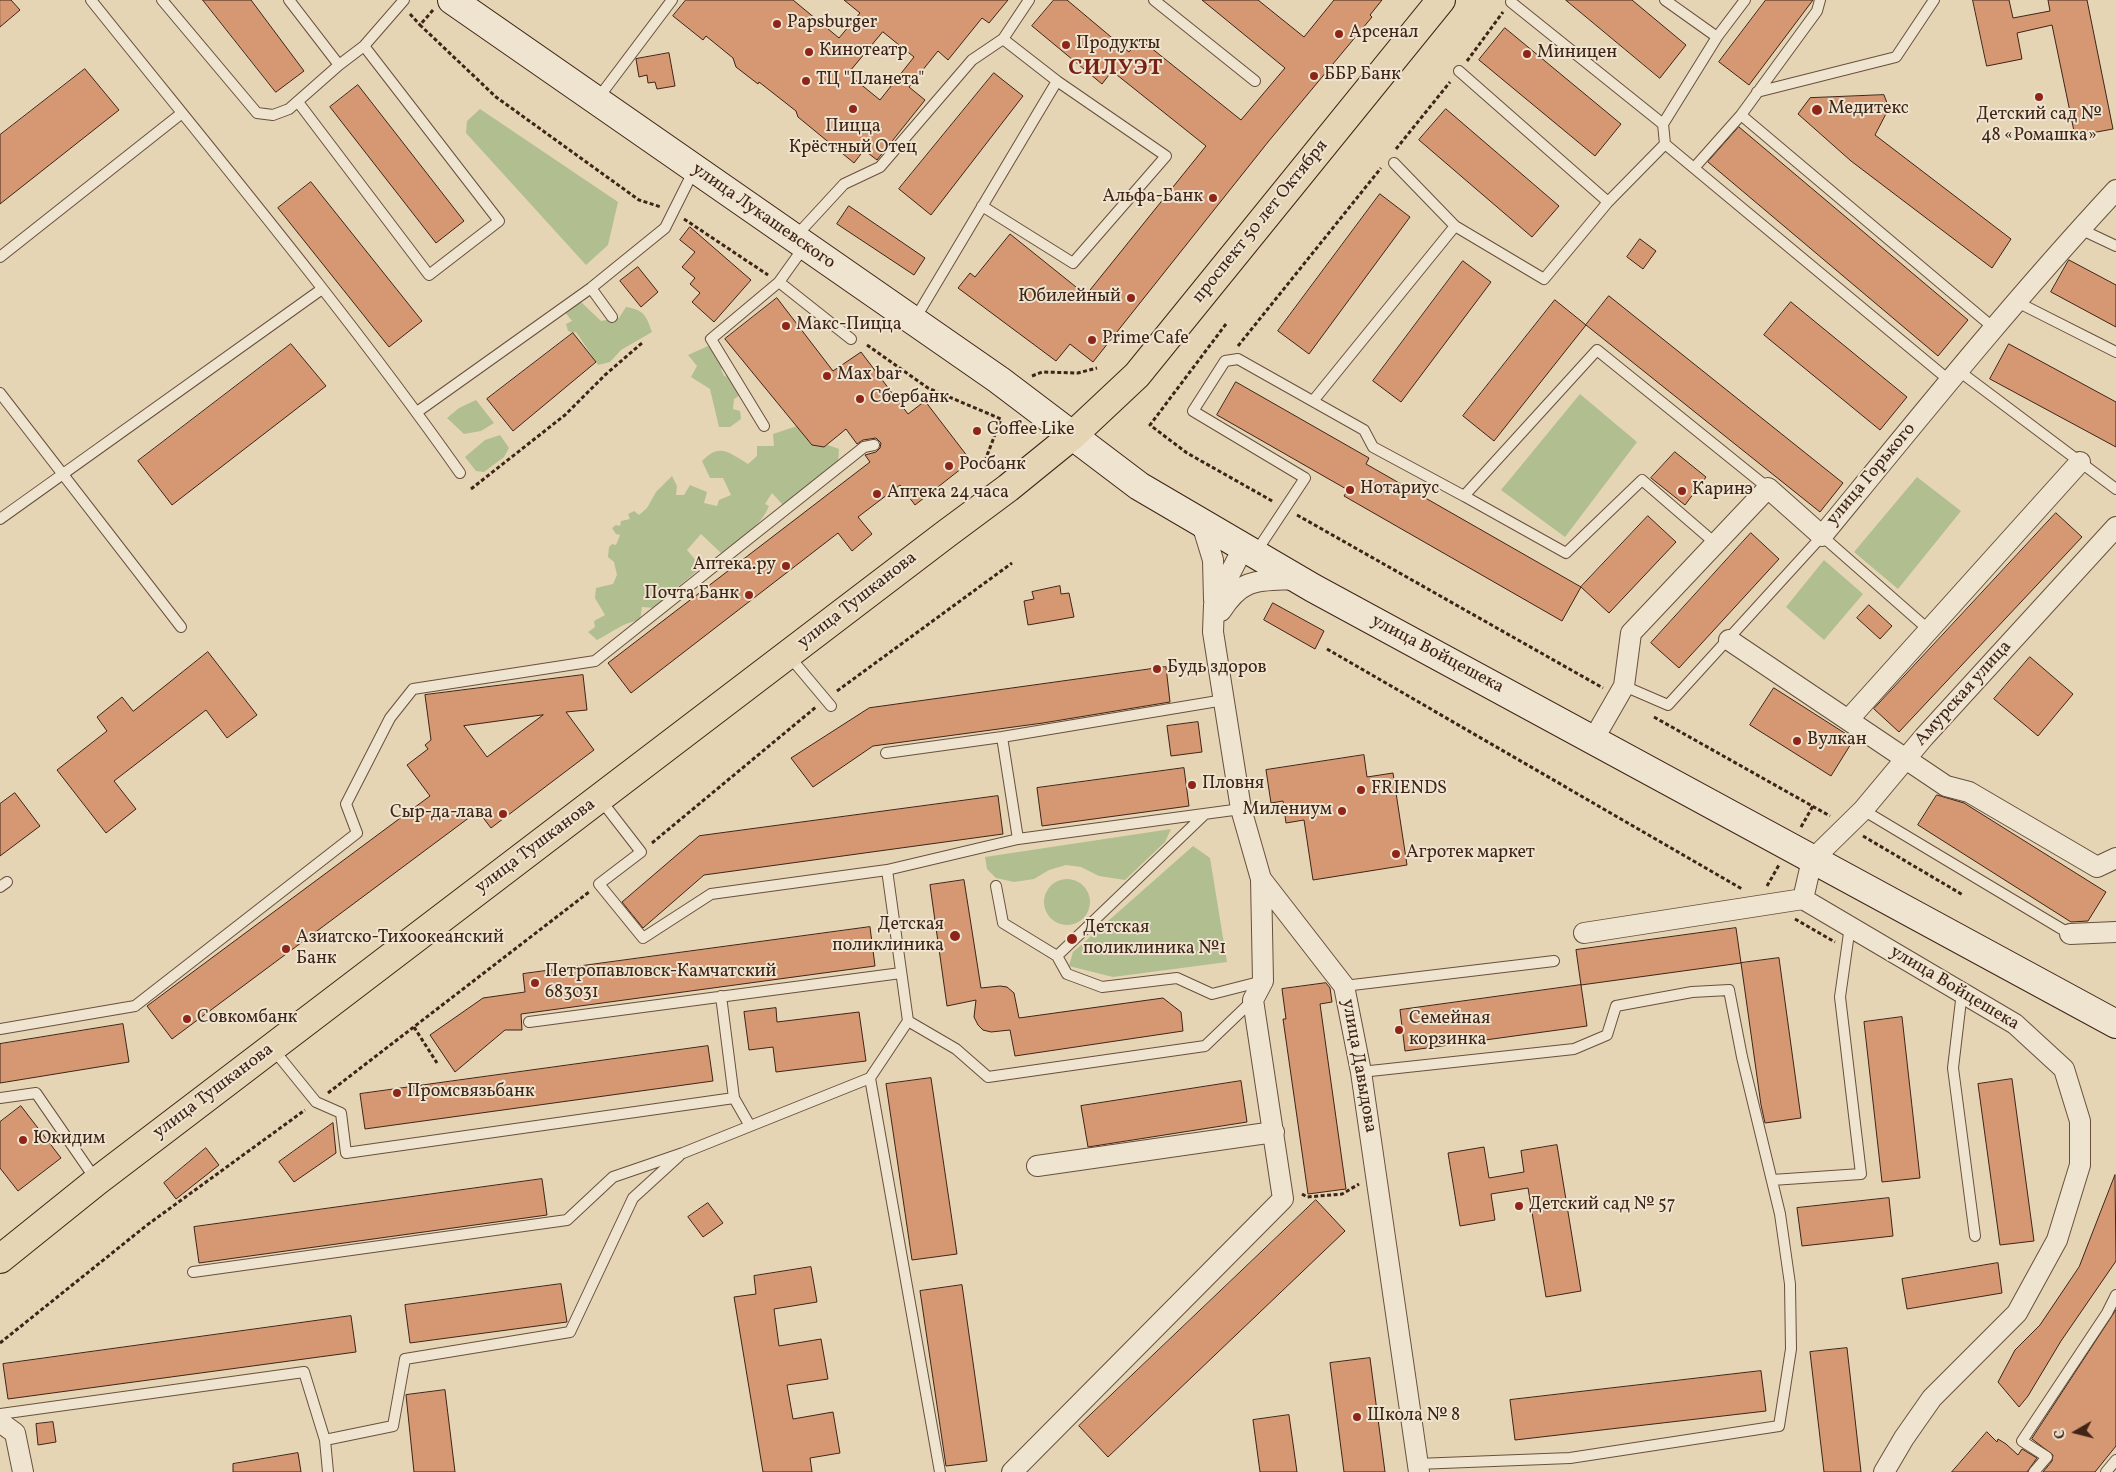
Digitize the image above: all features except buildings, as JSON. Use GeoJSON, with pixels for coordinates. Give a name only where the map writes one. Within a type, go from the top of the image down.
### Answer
{"type":"FeatureCollection","features":[{"type":"Feature","properties":{"kind":"main road","name":"проспект 50 лет Октября"},"geometry":{"type":"LineString","coordinates":[[1072,436],[1138,375],[1441,0]]}},
{"type":"Feature","properties":{"kind":"main road","name":"улица Лукашевского"},"geometry":{"type":"LineString","coordinates":[[444,3],[596,101],[1018,394],[1072,436]]}},
{"type":"Feature","properties":{"kind":"main road","name":"улица Войцешека"},"geometry":{"type":"LineString","coordinates":[[1072,436],[1139,486],[1298,579],[2116,1024]]}},
{"type":"Feature","properties":{"kind":"main road","name":"улица Тушканова"},"geometry":{"type":"LineString","coordinates":[[0,1259],[97,1181],[1008,488],[1072,436]]}},
{"type":"Feature","properties":{"kind":"street","name":"улица Горького"},"geometry":{"type":"LineString","coordinates":[[1768,488],[1822,536],[2017,302],[2080,228],[2116,190]]}},
{"type":"Feature","properties":{"kind":"street"},"geometry":{"type":"LineString","coordinates":[[1848,720],[2080,462]]}},
{"type":"Feature","properties":{"kind":"street"},"geometry":{"type":"LineString","coordinates":[[1593,740],[1621,691],[1631,633],[1768,488]]}},
{"type":"Feature","properties":{"kind":"street"},"geometry":{"type":"LineString","coordinates":[[1202,524],[1213,560],[1214,605]]}},
{"type":"Feature","properties":{"kind":"street","name":"Амурская улица"},"geometry":{"type":"LineString","coordinates":[[1812,860],[1864,810],[1906,759],[2116,527]]}},
{"type":"Feature","properties":{"kind":"street","name":"улица Давыдова"},"geometry":{"type":"LineString","coordinates":[[1249,551],[1214,605],[1213,632],[1241,809],[1261,879],[1344,986],[1361,1072],[1418,1468]]}},
{"type":"Feature","properties":{"kind":"street"},"geometry":{"type":"LineString","coordinates":[[1213,632],[1216,620],[1230,596],[1242,586],[1256,582],[1298,579]]}},
{"type":"Feature","properties":{"kind":"street"},"geometry":{"type":"LineString","coordinates":[[1729,640],[1946,786],[1969,792],[2097,868],[2116,858]]}},
{"type":"Feature","properties":{"kind":"street"},"geometry":{"type":"LineString","coordinates":[[1584,933],[1803,899],[1812,860]]}},
{"type":"Feature","properties":{"kind":"street"},"geometry":{"type":"LineString","coordinates":[[1012,1472],[1283,1198],[1254,1000],[1263,981],[1261,879]]}},
{"type":"Feature","properties":{"kind":"street","name":"улица Войцешека"},"geometry":{"type":"LineString","coordinates":[[1803,899],[2015,1024],[2064,1069],[2080,1121],[2080,1165],[2057,1240],[2017,1313],[1932,1398],[1904,1438],[1884,1472]]}},
{"type":"Feature","properties":{"kind":"street"},"geometry":{"type":"LineString","coordinates":[[2070,934],[2116,932]]}},
{"type":"Feature","properties":{"kind":"street"},"geometry":{"type":"LineString","coordinates":[[1037,1166],[1274,1132]]}},
{"type":"Feature","properties":{"kind":"street"},"geometry":{"type":"LineString","coordinates":[[0,1422],[15,1433],[23,1472]]}},
{"type":"Feature","properties":{"kind":"lane"},"geometry":{"type":"LineString","coordinates":[[92,0],[322,288],[417,412],[460,473]]}},
{"type":"Feature","properties":{"kind":"lane"},"geometry":{"type":"LineString","coordinates":[[162,0],[257,114],[273,115],[289,109],[338,65],[364,46],[404,0]]}},
{"type":"Feature","properties":{"kind":"lane"},"geometry":{"type":"LineString","coordinates":[[289,0],[338,65]]}},
{"type":"Feature","properties":{"kind":"lane"},"geometry":{"type":"LineString","coordinates":[[596,101],[672,0]]}},
{"type":"Feature","properties":{"kind":"lane"},"geometry":{"type":"LineString","coordinates":[[764,426],[711,339],[779,282],[800,242],[844,184],[880,167],[972,60],[1003,39],[1029,0]]}},
{"type":"Feature","properties":{"kind":"lane"},"geometry":{"type":"LineString","coordinates":[[1154,0],[1255,81]]}},
{"type":"Feature","properties":{"kind":"lane"},"geometry":{"type":"LineString","coordinates":[[1664,0],[1718,37]]}},
{"type":"Feature","properties":{"kind":"lane"},"geometry":{"type":"LineString","coordinates":[[1745,0],[1718,37],[1663,124],[1665,144],[1955,376],[2116,489]]}},
{"type":"Feature","properties":{"kind":"lane"},"geometry":{"type":"LineString","coordinates":[[1694,168],[1740,115],[1817,10],[1820,0]]}},
{"type":"Feature","properties":{"kind":"lane"},"geometry":{"type":"LineString","coordinates":[[1757,92],[1896,57],[1934,0]]}},
{"type":"Feature","properties":{"kind":"lane"},"geometry":{"type":"LineString","coordinates":[[1511,2],[1663,124]]}},
{"type":"Feature","properties":{"kind":"lane"},"geometry":{"type":"LineString","coordinates":[[982,206],[1073,263],[1166,156],[1057,81],[1003,39]]}},
{"type":"Feature","properties":{"kind":"lane"},"geometry":{"type":"LineString","coordinates":[[298,102],[429,275],[499,221],[364,46]]}},
{"type":"Feature","properties":{"kind":"lane"},"geometry":{"type":"LineString","coordinates":[[1459,71],[1608,202]]}},
{"type":"Feature","properties":{"kind":"lane"},"geometry":{"type":"LineString","coordinates":[[913,322],[1057,81]]}},
{"type":"Feature","properties":{"kind":"lane"},"geometry":{"type":"LineString","coordinates":[[0,257],[182,114]]}},
{"type":"Feature","properties":{"kind":"lane"},"geometry":{"type":"LineString","coordinates":[[1740,115],[1995,329]]}},
{"type":"Feature","properties":{"kind":"lane"},"geometry":{"type":"LineString","coordinates":[[1390,160],[1455,226],[1544,278],[1608,202],[1665,144]]}},
{"type":"Feature","properties":{"kind":"lane"},"geometry":{"type":"LineString","coordinates":[[417,412],[591,288],[665,228],[694,169]]}},
{"type":"Feature","properties":{"kind":"lane"},"geometry":{"type":"LineString","coordinates":[[1313,401],[1455,226]]}},
{"type":"Feature","properties":{"kind":"lane"},"geometry":{"type":"LineString","coordinates":[[2080,228],[2116,246]]}},
{"type":"Feature","properties":{"kind":"lane"},"geometry":{"type":"LineString","coordinates":[[779,282],[851,339]]}},
{"type":"Feature","properties":{"kind":"lane"},"geometry":{"type":"LineString","coordinates":[[0,519],[60,474],[322,288]]}},
{"type":"Feature","properties":{"kind":"lane"},"geometry":{"type":"LineString","coordinates":[[591,288],[612,317]]}},
{"type":"Feature","properties":{"kind":"lane"},"geometry":{"type":"LineString","coordinates":[[2017,302],[2116,352]]}},
{"type":"Feature","properties":{"kind":"lane"},"geometry":{"type":"LineString","coordinates":[[1464,496],[1597,350],[1768,488]]}},
{"type":"Feature","properties":{"kind":"lane"},"geometry":{"type":"LineString","coordinates":[[1249,551],[1285,508],[1305,478],[1193,411],[1225,361],[1238,358],[1364,430],[1373,447],[1566,552],[1642,480],[1716,543]]}},
{"type":"Feature","properties":{"kind":"lane"},"geometry":{"type":"LineString","coordinates":[[0,393],[60,474],[181,627]]}},
{"type":"Feature","properties":{"kind":"lane"},"geometry":{"type":"LineString","coordinates":[[0,1029],[135,1006],[357,833],[346,804],[390,718],[413,689],[595,661],[864,447],[874,445]]}},
{"type":"Feature","properties":{"kind":"lane"},"geometry":{"type":"LineString","coordinates":[[1621,691],[1668,705],[1822,536],[1929,630]]}},
{"type":"Feature","properties":{"kind":"lane"},"geometry":{"type":"LineString","coordinates":[[788,655],[828,703]]}},
{"type":"Feature","properties":{"kind":"lane"},"geometry":{"type":"LineString","coordinates":[[886,752],[1002,736],[1224,700]]}},
{"type":"Feature","properties":{"kind":"lane"},"geometry":{"type":"LineString","coordinates":[[1002,736],[1018,839]]}},
{"type":"Feature","properties":{"kind":"lane"},"geometry":{"type":"LineString","coordinates":[[600,799],[641,852],[599,884],[643,938],[711,894],[887,870],[1018,839],[1241,809]]}},
{"type":"Feature","properties":{"kind":"lane"},"geometry":{"type":"LineString","coordinates":[[1864,810],[2070,934]]}},
{"type":"Feature","properties":{"kind":"lane"},"geometry":{"type":"LineString","coordinates":[[1057,956],[1204,814]]}},
{"type":"Feature","properties":{"kind":"lane"},"geometry":{"type":"LineString","coordinates":[[193,1272],[567,1220],[613,1177],[683,1153],[870,1078],[908,1021],[887,870]]}},
{"type":"Feature","properties":{"kind":"lane"},"geometry":{"type":"LineString","coordinates":[[996,886],[1003,923],[1057,956],[1067,974],[1102,987],[1177,978],[1212,994],[1263,981]]}},
{"type":"Feature","properties":{"kind":"lane"},"geometry":{"type":"LineString","coordinates":[[1772,1180],[1861,1174],[1840,997],[1850,926]]}},
{"type":"Feature","properties":{"kind":"lane"},"geometry":{"type":"LineString","coordinates":[[1344,986],[1554,961]]}},
{"type":"Feature","properties":{"kind":"lane"},"geometry":{"type":"LineString","coordinates":[[529,1022],[901,973]]}},
{"type":"Feature","properties":{"kind":"lane"},"geometry":{"type":"LineString","coordinates":[[1361,1072],[1574,1049],[1606,1035],[1616,1006],[1692,992],[1729,990],[1742,1056],[1780,1214],[1790,1284],[1791,1349],[1778,1426],[1570,1458],[1418,1468]]}},
{"type":"Feature","properties":{"kind":"lane"},"geometry":{"type":"LineString","coordinates":[[1962,992],[1954,1068],[1974,1236]]}},
{"type":"Feature","properties":{"kind":"lane"},"geometry":{"type":"LineString","coordinates":[[721,996],[734,1098],[750,1126]]}},
{"type":"Feature","properties":{"kind":"lane"},"geometry":{"type":"LineString","coordinates":[[908,1021],[956,1049],[988,1077],[1205,1046],[1254,1000]]}},
{"type":"Feature","properties":{"kind":"lane"},"geometry":{"type":"LineString","coordinates":[[272,1048],[316,1102],[341,1113],[346,1153],[734,1098]]}},
{"type":"Feature","properties":{"kind":"lane"},"geometry":{"type":"LineString","coordinates":[[870,1078],[940,1472]]}},
{"type":"Feature","properties":{"kind":"lane"},"geometry":{"type":"LineString","coordinates":[[0,1098],[36,1093],[97,1181]]}},
{"type":"Feature","properties":{"kind":"lane"},"geometry":{"type":"LineString","coordinates":[[325,1440],[393,1426],[405,1359],[570,1332],[633,1198],[683,1153]]}},
{"type":"Feature","properties":{"kind":"lane"},"geometry":{"type":"LineString","coordinates":[[2034,1472],[2048,1457],[2022,1441],[2102,1321],[2116,1295]]}},
{"type":"Feature","properties":{"kind":"lane"},"geometry":{"type":"LineString","coordinates":[[0,1414],[304,1372],[325,1440],[328,1472]]}},
{"type":"Feature","properties":{"kind":"lane"},"geometry":{"type":"LineString","coordinates":[[2106,1472],[2116,1460]]}},
{"type":"Feature","properties":{"kind":"path"},"geometry":{"type":"LineString","coordinates":[[1225,361],[1390,160],[1511,2]]}},
{"type":"Feature","properties":{"kind":"path"},"geometry":{"type":"LineString","coordinates":[[444,3],[420,25],[496,97],[638,200],[674,212],[779,282]]}},
{"type":"Feature","properties":{"kind":"path"},"geometry":{"type":"LineString","coordinates":[[1226,324],[1150,425],[1187,453],[1621,691]]}},
{"type":"Feature","properties":{"kind":"path"},"geometry":{"type":"LineString","coordinates":[[471,489],[565,415],[605,375],[642,343]]}},
{"type":"Feature","properties":{"kind":"path"},"geometry":{"type":"LineString","coordinates":[[866,345],[928,388],[1001,419],[986,458]]}},
{"type":"Feature","properties":{"kind":"path"},"geometry":{"type":"LineString","coordinates":[[1030,377],[1042,372],[1078,373],[1097,368]]}},
{"type":"Feature","properties":{"kind":"path"},"geometry":{"type":"LineString","coordinates":[[641,852],[828,703],[1012,563]]}},
{"type":"Feature","properties":{"kind":"path"},"geometry":{"type":"LineString","coordinates":[[1326,649],[1847,950]]}},
{"type":"Feature","properties":{"kind":"path"},"geometry":{"type":"LineString","coordinates":[[1652,715],[1847,826],[1963,895]]}},
{"type":"Feature","properties":{"kind":"path"},"geometry":{"type":"LineString","coordinates":[[0,1343],[146,1225],[316,1102],[599,884]]}},
{"type":"Feature","properties":{"kind":"path"},"geometry":{"type":"LineString","coordinates":[[414,1027],[437,1063]]}},
{"type":"Feature","properties":{"kind":"path"},"geometry":{"type":"LineString","coordinates":[[1280,1177],[1307,1197],[1342,1194],[1366,1180]]}},
{"type":"Feature","properties":{"kind":"green space"},"geometry":{"type":"Polygon","coordinates":[[[480,109],[618,202],[608,245],[586,265],[466,133],[467,121],[480,109]]]}},
{"type":"Feature","properties":{"kind":"green space"},"geometry":{"type":"Polygon","coordinates":[[[581,302],[601,321],[619,318],[626,307],[637,310],[644,314],[652,332],[621,350],[610,362],[598,365],[576,332],[568,331],[566,324],[572,321],[565,312],[573,305],[581,302]]]}},
{"type":"Feature","properties":{"kind":"green space"},"geometry":{"type":"Polygon","coordinates":[[[708,346],[716,348],[727,361],[721,369],[724,376],[728,377],[734,371],[740,395],[734,399],[733,409],[740,411],[741,419],[730,427],[719,427],[710,389],[691,377],[697,366],[688,355],[708,346]]]}},
{"type":"Feature","properties":{"kind":"green space"},"geometry":{"type":"Polygon","coordinates":[[[1580,394],[1637,442],[1565,537],[1501,490],[1580,394]]]}},
{"type":"Feature","properties":{"kind":"green space"},"geometry":{"type":"Polygon","coordinates":[[[476,400],[494,423],[481,431],[464,434],[447,418],[459,408],[476,400]]]}},
{"type":"Feature","properties":{"kind":"green space"},"geometry":{"type":"Polygon","coordinates":[[[797,426],[812,445],[823,447],[828,445],[839,449],[838,463],[789,503],[783,505],[772,493],[765,504],[769,506],[765,514],[755,527],[721,553],[701,534],[687,550],[698,563],[697,571],[675,589],[666,591],[665,598],[655,608],[642,607],[640,620],[623,625],[597,640],[588,632],[595,627],[594,621],[605,615],[595,598],[596,588],[613,584],[617,575],[614,562],[608,557],[609,547],[612,544],[616,545],[620,535],[616,534],[612,528],[616,525],[620,526],[621,521],[630,519],[628,514],[634,511],[639,515],[647,508],[656,492],[672,476],[677,486],[676,495],[684,495],[690,485],[707,492],[704,503],[717,506],[719,500],[731,495],[723,478],[710,478],[702,461],[708,455],[724,451],[748,464],[757,456],[757,446],[774,446],[773,434],[797,426]]]}},
{"type":"Feature","properties":{"kind":"green space"},"geometry":{"type":"Polygon","coordinates":[[[500,435],[509,448],[504,457],[484,472],[476,471],[465,457],[485,440],[500,435]]]}},
{"type":"Feature","properties":{"kind":"green space"},"geometry":{"type":"Polygon","coordinates":[[[1917,477],[1961,511],[1898,589],[1854,552],[1917,477]]]}},
{"type":"Feature","properties":{"kind":"green space"},"geometry":{"type":"Polygon","coordinates":[[[1824,560],[1863,594],[1824,640],[1786,607],[1824,560]]]}},
{"type":"Feature","properties":{"kind":"green space"},"geometry":{"type":"Polygon","coordinates":[[[1171,829],[1165,842],[1125,880],[1099,876],[1081,867],[1066,865],[1049,870],[1034,879],[1014,882],[996,878],[987,869],[985,857],[1171,829]]]}},
{"type":"Feature","properties":{"kind":"green space"},"geometry":{"type":"Polygon","coordinates":[[[1193,846],[1210,858],[1227,962],[1113,977],[1069,966],[1073,952],[1193,846]]]}},
{"type":"Feature","properties":{"kind":"green space"},"geometry":{"type":"Polygon","coordinates":[[[1067,879],[1080,883],[1086,889],[1090,902],[1086,915],[1080,921],[1067,925],[1054,921],[1048,915],[1044,902],[1048,889],[1054,883],[1067,879]]]}},
{"type":"Feature","properties":{"kind":"place","name":"Papsburger"},"geometry":{"type":"Point","coordinates":[777,24]}},
{"type":"Feature","properties":{"kind":"place","name":"Арсенал"},"geometry":{"type":"Point","coordinates":[1339,34]}},
{"type":"Feature","properties":{"kind":"place","name":"Продукты"},"geometry":{"type":"Point","coordinates":[1066,45]}},
{"type":"Feature","properties":{"kind":"place","name":"Кинотеатр"},"geometry":{"type":"Point","coordinates":[809,52]}},
{"type":"Feature","properties":{"kind":"place","name":"Миницен"},"geometry":{"type":"Point","coordinates":[1527,54]}},
{"type":"Feature","properties":{"kind":"place","name":"ББР Банк"},"geometry":{"type":"Point","coordinates":[1314,76]}},
{"type":"Feature","properties":{"kind":"place","name":"ТЦ \"Планета\""},"geometry":{"type":"Point","coordinates":[806,81]}},
{"type":"Feature","properties":{"kind":"place","name":"Детский сад № 48 «Ромашка»"},"geometry":{"type":"Point","coordinates":[2039,97]}},
{"type":"Feature","properties":{"kind":"place","name":"Пицца Крёстный Отец"},"geometry":{"type":"Point","coordinates":[853,109]}},
{"type":"Feature","properties":{"kind":"place","name":"Медитекс"},"geometry":{"type":"Point","coordinates":[1817,110]}},
{"type":"Feature","properties":{"kind":"place","name":"Альфа-Банк"},"geometry":{"type":"Point","coordinates":[1213,198]}},
{"type":"Feature","properties":{"kind":"place","name":"Юбилейный"},"geometry":{"type":"Point","coordinates":[1131,298]}},
{"type":"Feature","properties":{"kind":"place","name":"Макс-Пицца"},"geometry":{"type":"Point","coordinates":[786,326]}},
{"type":"Feature","properties":{"kind":"place","name":"Prime Cafe"},"geometry":{"type":"Point","coordinates":[1092,340]}},
{"type":"Feature","properties":{"kind":"place","name":"Max bar"},"geometry":{"type":"Point","coordinates":[827,376]}},
{"type":"Feature","properties":{"kind":"place","name":"Сбербанк"},"geometry":{"type":"Point","coordinates":[860,399]}},
{"type":"Feature","properties":{"kind":"place","name":"Coffee Like"},"geometry":{"type":"Point","coordinates":[977,431]}},
{"type":"Feature","properties":{"kind":"place","name":"Росбанк"},"geometry":{"type":"Point","coordinates":[949,466]}},
{"type":"Feature","properties":{"kind":"place","name":"Нотариус"},"geometry":{"type":"Point","coordinates":[1350,490]}},
{"type":"Feature","properties":{"kind":"place","name":"Каринэ"},"geometry":{"type":"Point","coordinates":[1682,491]}},
{"type":"Feature","properties":{"kind":"place","name":"Аптека 24 часа"},"geometry":{"type":"Point","coordinates":[877,494]}},
{"type":"Feature","properties":{"kind":"place","name":"Аптека.ру"},"geometry":{"type":"Point","coordinates":[786,566]}},
{"type":"Feature","properties":{"kind":"place","name":"Почта Банк"},"geometry":{"type":"Point","coordinates":[749,595]}},
{"type":"Feature","properties":{"kind":"place","name":"Будь здоров"},"geometry":{"type":"Point","coordinates":[1157,669]}},
{"type":"Feature","properties":{"kind":"place","name":"Вулкан"},"geometry":{"type":"Point","coordinates":[1797,741]}},
{"type":"Feature","properties":{"kind":"place","name":"Пловня"},"geometry":{"type":"Point","coordinates":[1192,785]}},
{"type":"Feature","properties":{"kind":"place","name":"FRIENDS"},"geometry":{"type":"Point","coordinates":[1361,790]}},
{"type":"Feature","properties":{"kind":"place","name":"Милениум"},"geometry":{"type":"Point","coordinates":[1342,811]}},
{"type":"Feature","properties":{"kind":"place","name":"Сыр-да-лава"},"geometry":{"type":"Point","coordinates":[503,814]}},
{"type":"Feature","properties":{"kind":"place","name":"Агротек маркет"},"geometry":{"type":"Point","coordinates":[1396,854]}},
{"type":"Feature","properties":{"kind":"place","name":"Детская поликлиника"},"geometry":{"type":"Point","coordinates":[955,936]}},
{"type":"Feature","properties":{"kind":"place","name":"Детская поликлиника №1"},"geometry":{"type":"Point","coordinates":[1072,939]}},
{"type":"Feature","properties":{"kind":"place","name":"Азиатско-Тихоокеанский Банк"},"geometry":{"type":"Point","coordinates":[286,949]}},
{"type":"Feature","properties":{"kind":"place","name":"Петропавловск-Камчатский 683031"},"geometry":{"type":"Point","coordinates":[535,983]}},
{"type":"Feature","properties":{"kind":"place","name":"Совкомбанк"},"geometry":{"type":"Point","coordinates":[187,1019]}},
{"type":"Feature","properties":{"kind":"place","name":"Семейная корзинка"},"geometry":{"type":"Point","coordinates":[1399,1030]}},
{"type":"Feature","properties":{"kind":"place","name":"Промсвязьбанк"},"geometry":{"type":"Point","coordinates":[397,1093]}},
{"type":"Feature","properties":{"kind":"place","name":"Юкидим"},"geometry":{"type":"Point","coordinates":[23,1140]}},
{"type":"Feature","properties":{"kind":"place","name":"Детский сад № 57"},"geometry":{"type":"Point","coordinates":[1519,1206]}},
{"type":"Feature","properties":{"kind":"place","name":"Школа № 8"},"geometry":{"type":"Point","coordinates":[1357,1417]}},
{"type":"Feature","properties":{"kind":"district","name":"СИЛУЭТ"},"geometry":{"type":"Point","coordinates":[1116,70]}}]}
